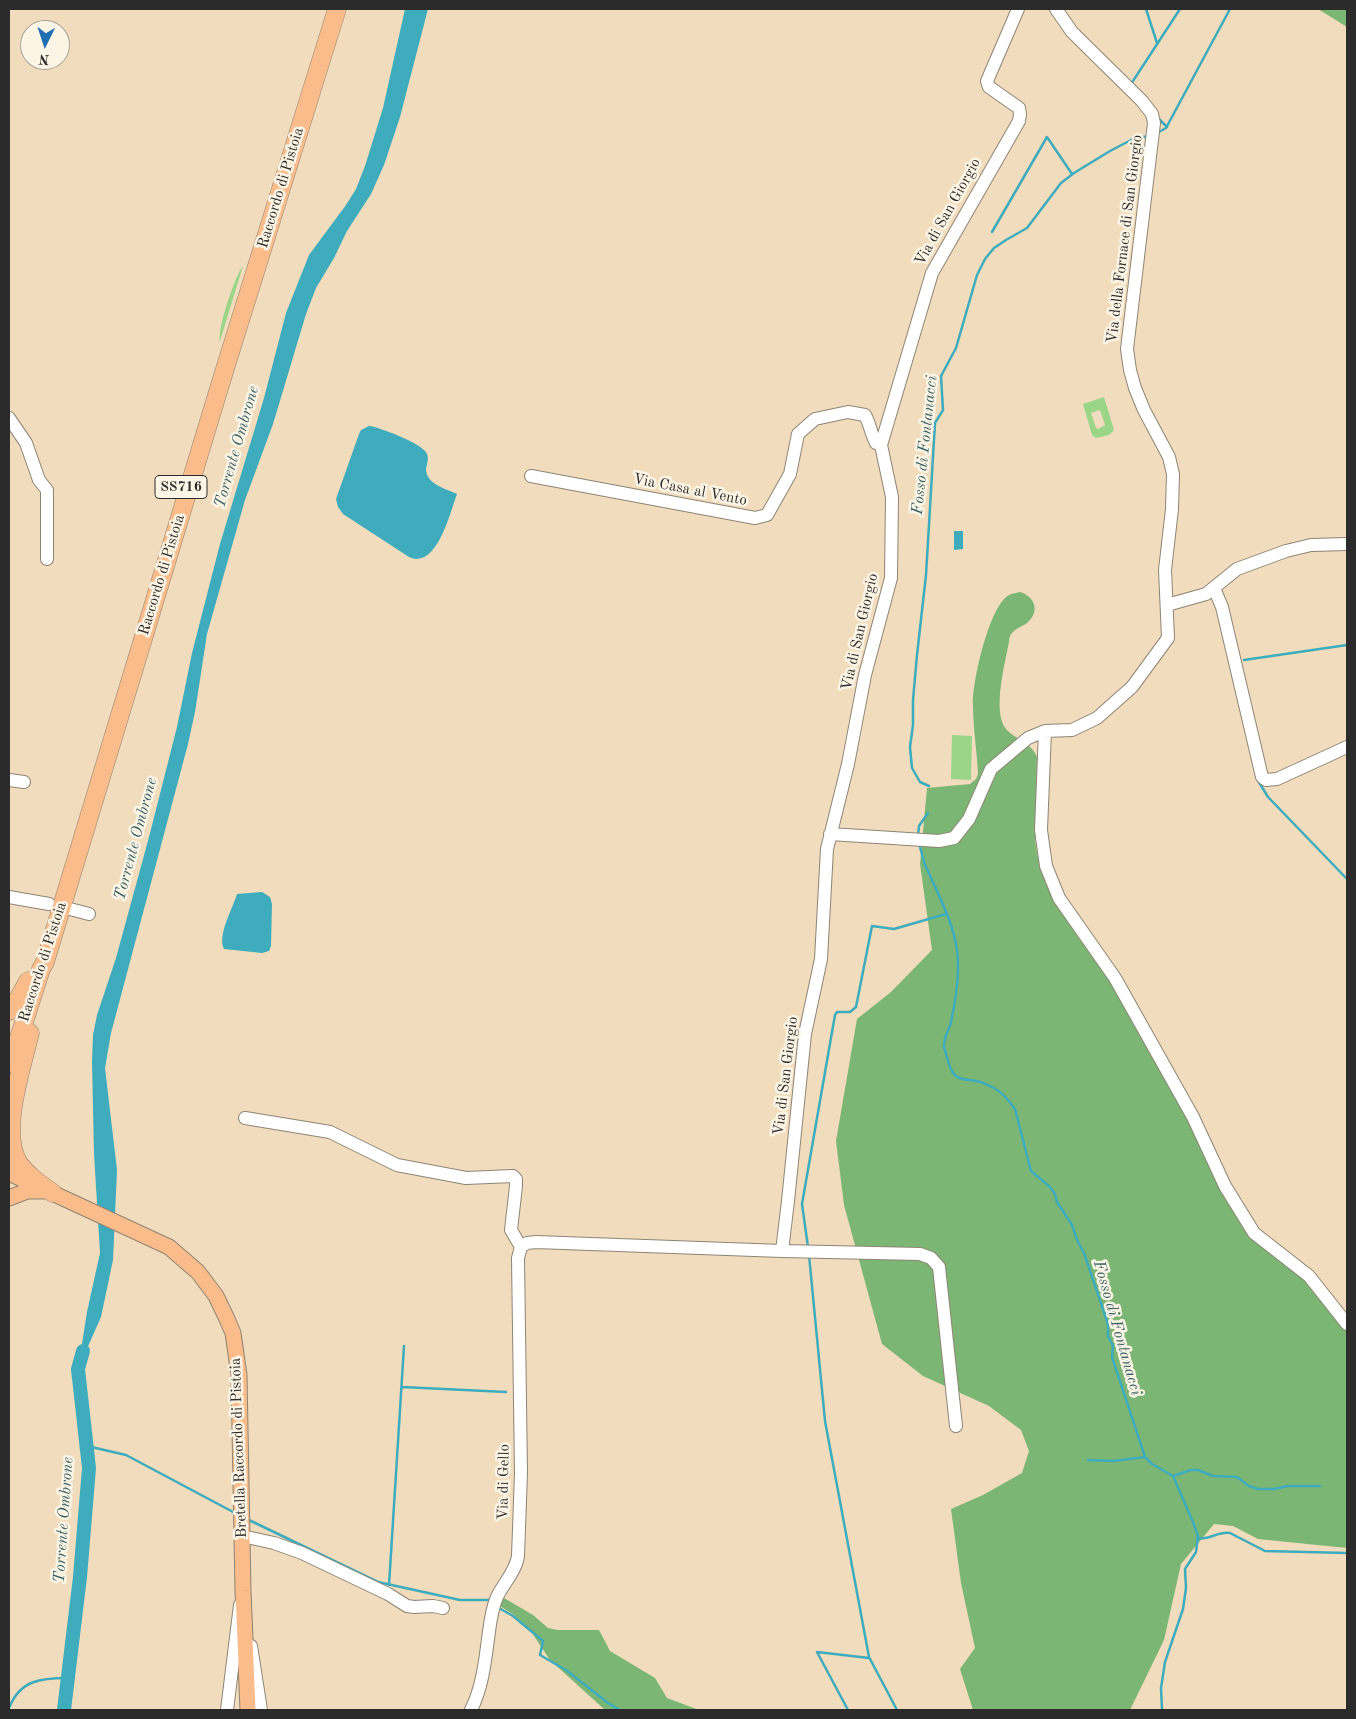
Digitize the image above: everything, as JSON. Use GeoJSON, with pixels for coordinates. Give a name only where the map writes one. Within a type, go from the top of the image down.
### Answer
{"type":"FeatureCollection","features":[{"type":"Feature","properties":{"kind":"highway","name":"Raccordo di Pistoia"},"geometry":{"type":"LineString","coordinates":[[40,964],[328,9]]}},
{"type":"Feature","properties":{"kind":"highway","name":"Raccordo di Pistoia"},"geometry":{"type":"LineString","coordinates":[[10,1058],[337,9]]}},
{"type":"Feature","properties":{"kind":"highway"},"geometry":{"type":"LineString","coordinates":[[9,1011],[40,964],[45,969],[14,1100],[10,1134],[14,1153],[22,1166],[34,1180],[53,1193]]}},
{"type":"Feature","properties":{"kind":"main road","name":"Bretella Raccordo di Pistoia"},"geometry":{"type":"LineString","coordinates":[[9,1173],[145,1234],[168,1247],[198,1272],[216,1296],[233,1333],[239,1375],[243,1590],[248,1710]]}},
{"type":"Feature","properties":{"kind":"main road"},"geometry":{"type":"LineString","coordinates":[[9,1198],[22,1192],[36,1190],[53,1193]]}},
{"type":"Feature","properties":{"kind":"street","name":"Via di San Giorgio"},"geometry":{"type":"LineString","coordinates":[[782,1251],[805,1034],[819,970],[825,865],[830,834],[848,764],[865,675],[891,578],[892,498],[881,445],[932,273],[1019,121],[1019,108],[989,87],[987,81],[1018,9]]}},
{"type":"Feature","properties":{"kind":"street","name":"Via della Fornace di San Giorgio"},"geometry":{"type":"LineString","coordinates":[[1045,731],[1066,731],[1084,725],[1111,707],[1132,687],[1168,638],[1165,570],[1172,510],[1173,474],[1169,457],[1135,388],[1127,348],[1154,123],[1152,114],[1142,101],[1072,32],[1056,9]]}},
{"type":"Feature","properties":{"kind":"street","name":"Via Casa al Vento"},"geometry":{"type":"LineString","coordinates":[[531,476],[755,518],[767,515],[790,474],[798,434],[815,419],[848,412],[865,415],[869,421],[871,435],[876,443],[881,445]]}},
{"type":"Feature","properties":{"kind":"street"},"geometry":{"type":"LineString","coordinates":[[9,418],[26,443],[39,480],[47,490],[47,559]]}},
{"type":"Feature","properties":{"kind":"street"},"geometry":{"type":"LineString","coordinates":[[1167,605],[1202,595],[1214,588],[1237,569],[1286,551],[1311,545],[1347,544]]}},
{"type":"Feature","properties":{"kind":"street"},"geometry":{"type":"LineString","coordinates":[[1214,588],[1222,607],[1262,777],[1266,780],[1277,779],[1347,747]]}},
{"type":"Feature","properties":{"kind":"street"},"geometry":{"type":"LineString","coordinates":[[830,834],[939,841],[954,838],[969,819],[991,769],[1028,738],[1045,731],[1041,830],[1046,866],[1059,898],[1115,978],[1193,1116],[1225,1186],[1254,1233],[1309,1276],[1347,1324]]}},
{"type":"Feature","properties":{"kind":"street"},"geometry":{"type":"LineString","coordinates":[[9,780],[24,782]]}},
{"type":"Feature","properties":{"kind":"street"},"geometry":{"type":"LineString","coordinates":[[9,897],[49,904]]}},
{"type":"Feature","properties":{"kind":"street"},"geometry":{"type":"LineString","coordinates":[[66,908],[90,914]]}},
{"type":"Feature","properties":{"kind":"street"},"geometry":{"type":"LineString","coordinates":[[245,1118],[330,1132],[397,1165],[466,1178],[513,1176],[516,1179],[516,1184],[510,1230],[521,1247],[527,1243],[536,1242],[920,1254],[932,1258],[939,1267],[956,1426]]}},
{"type":"Feature","properties":{"kind":"street","name":"Via di Gello"},"geometry":{"type":"LineString","coordinates":[[471,1710],[476,1700],[484,1668],[494,1607],[502,1588],[516,1564],[519,1548],[521,1463],[518,1258],[521,1247]]}},
{"type":"Feature","properties":{"kind":"street"},"geometry":{"type":"LineString","coordinates":[[242,1536],[302,1552],[388,1594],[407,1606],[443,1608]]}},
{"type":"Feature","properties":{"kind":"street"},"geometry":{"type":"LineString","coordinates":[[227,1710],[238,1614],[243,1590]]}},
{"type":"Feature","properties":{"kind":"street"},"geometry":{"type":"LineString","coordinates":[[245,1623],[250,1639],[261,1710]]}},
{"type":"Feature","properties":{"kind":"green space"},"geometry":{"type":"Polygon","coordinates":[[[1318,9],[1347,9],[1347,27],[1318,9]]]}},
{"type":"Feature","properties":{"kind":"green space"},"geometry":{"type":"Polygon","coordinates":[[[243,266],[220,341],[221,326],[227,303],[243,266]]]}},
{"type":"Feature","properties":{"kind":"green space"},"geometry":{"type":"Polygon","coordinates":[[[1104,397],[1114,430],[1109,435],[1096,438],[1092,435],[1083,404],[1104,397]],[[1100,410],[1091,413],[1096,428],[1098,429],[1105,425],[1100,410]]]}},
{"type":"Feature","properties":{"kind":"green space"},"geometry":{"type":"Polygon","coordinates":[[[1020,592],[1032,600],[1035,608],[1032,617],[1027,623],[1011,634],[1001,687],[1000,711],[1006,729],[1027,744],[1037,757],[1035,840],[1042,872],[1053,897],[1078,937],[1108,977],[1189,1123],[1231,1207],[1316,1292],[1347,1329],[1347,1548],[1258,1539],[1233,1526],[1214,1524],[1181,1564],[1164,1640],[1130,1710],[973,1710],[960,1669],[975,1648],[961,1583],[951,1509],[983,1495],[1022,1473],[1029,1451],[1021,1430],[989,1406],[923,1376],[882,1344],[844,1205],[836,1141],[857,1019],[891,992],[932,950],[920,864],[927,788],[970,784],[976,779],[978,774],[973,694],[983,646],[995,614],[1002,602],[1009,595],[1020,592]]]}},
{"type":"Feature","properties":{"kind":"green space"},"geometry":{"type":"Polygon","coordinates":[[[952,735],[972,736],[971,780],[951,779],[952,735]]]}},
{"type":"Feature","properties":{"kind":"green space"},"geometry":{"type":"Polygon","coordinates":[[[504,1598],[533,1615],[548,1628],[558,1630],[599,1630],[610,1651],[655,1678],[667,1698],[699,1710],[605,1710],[550,1660],[530,1630],[514,1615],[500,1606],[504,1598]]]}},
{"type":"Feature","properties":{"kind":"water"},"geometry":{"type":"Polygon","coordinates":[[[405,9],[428,9],[400,117],[384,165],[371,194],[347,231],[316,288],[306,314],[273,424],[245,500],[207,634],[188,744],[111,1033],[105,1068],[117,1170],[113,1260],[101,1317],[78,1369],[87,1312],[100,1253],[94,1154],[92,1062],[93,1035],[97,1015],[116,958],[149,837],[177,727],[192,653],[220,544],[264,398],[286,313],[309,255],[356,189],[383,108],[405,9]]]}},
{"type":"Feature","properties":{"kind":"water"},"geometry":{"type":"Polygon","coordinates":[[[369,426],[401,437],[424,450],[428,456],[426,469],[429,479],[437,485],[457,494],[446,525],[435,548],[419,559],[409,557],[343,514],[338,507],[336,499],[359,434],[361,430],[369,426]]]}},
{"type":"Feature","properties":{"kind":"water"},"geometry":{"type":"Polygon","coordinates":[[[954,531],[963,531],[963,549],[954,550],[954,531]]]}},
{"type":"Feature","properties":{"kind":"water"},"geometry":{"type":"Polygon","coordinates":[[[262,892],[270,897],[272,904],[271,946],[269,951],[262,953],[224,949],[222,943],[224,929],[237,894],[262,892]]]}},
{"type":"Feature","properties":{"kind":"waterway"},"geometry":{"type":"LineString","coordinates":[[1146,9],[1157,43]]}},
{"type":"Feature","properties":{"kind":"waterway"},"geometry":{"type":"LineString","coordinates":[[1131,84],[1180,9]]}},
{"type":"Feature","properties":{"kind":"waterway","name":"Fosso di Fontanacci"},"geometry":{"type":"LineString","coordinates":[[1157,133],[1166,128],[1230,9]]}},
{"type":"Feature","properties":{"kind":"waterway"},"geometry":{"type":"LineString","coordinates":[[1159,119],[1167,127]]}},
{"type":"Feature","properties":{"kind":"waterway","name":"Fosso di Fontanacci"},"geometry":{"type":"LineString","coordinates":[[929,786],[920,782],[912,768],[910,747],[917,655],[926,575],[935,423],[943,410],[941,376],[956,348],[977,275],[985,259],[994,248],[1027,228],[1061,183],[1074,173],[1133,139],[1149,136]]}},
{"type":"Feature","properties":{"kind":"waterway"},"geometry":{"type":"LineString","coordinates":[[992,232],[1047,137],[1072,174]]}},
{"type":"Feature","properties":{"kind":"waterway"},"geometry":{"type":"LineString","coordinates":[[1244,660],[1347,645]]}},
{"type":"Feature","properties":{"kind":"waterway"},"geometry":{"type":"LineString","coordinates":[[1257,779],[1268,797],[1347,879]]}},
{"type":"Feature","properties":{"kind":"waterway","name":"Fosso di Fontanacci"},"geometry":{"type":"LineString","coordinates":[[918,836],[919,826],[928,813]]}},
{"type":"Feature","properties":{"kind":"waterway","name":"Fosso di Fontanacci"},"geometry":{"type":"LineString","coordinates":[[919,844],[926,866],[948,916],[957,953],[957,987],[951,1022],[944,1044],[950,1067],[958,1078],[980,1082],[997,1090],[1006,1097],[1015,1109],[1031,1171],[1050,1187],[1055,1194],[1057,1202],[1072,1225],[1084,1253],[1108,1324],[1108,1336],[1113,1346],[1112,1357],[1145,1457],[1152,1464],[1173,1476],[1198,1536],[1196,1552],[1185,1569],[1186,1588],[1183,1609],[1165,1662],[1161,1688],[1162,1710]]}},
{"type":"Feature","properties":{"kind":"waterway"},"geometry":{"type":"LineString","coordinates":[[808,1247],[802,1204],[835,1015],[837,1012],[850,1012],[856,1007],[872,926],[894,929],[946,914]]}},
{"type":"Feature","properties":{"kind":"waterway"},"geometry":{"type":"LineString","coordinates":[[809,1255],[825,1421],[869,1657],[897,1710]]}},
{"type":"Feature","properties":{"kind":"waterway"},"geometry":{"type":"LineString","coordinates":[[389,1585],[404,1346]]}},
{"type":"Feature","properties":{"kind":"waterway","name":"Torrente Ombrone"},"geometry":{"type":"LineString","coordinates":[[64,1710],[80,1577],[89,1468],[78,1369],[83,1351]]}},
{"type":"Feature","properties":{"kind":"waterway"},"geometry":{"type":"LineString","coordinates":[[402,1387],[506,1392]]}},
{"type":"Feature","properties":{"kind":"waterway"},"geometry":{"type":"LineString","coordinates":[[87,1446],[126,1455],[235,1513]]}},
{"type":"Feature","properties":{"kind":"waterway"},"geometry":{"type":"LineString","coordinates":[[1088,1460],[1114,1461],[1145,1457]]}},
{"type":"Feature","properties":{"kind":"waterway"},"geometry":{"type":"LineString","coordinates":[[1173,1476],[1191,1470],[1198,1470],[1213,1476],[1237,1477],[1249,1486],[1258,1489],[1274,1489],[1288,1486],[1320,1486]]}},
{"type":"Feature","properties":{"kind":"waterway"},"geometry":{"type":"LineString","coordinates":[[249,1520],[378,1582],[460,1600],[491,1600]]}},
{"type":"Feature","properties":{"kind":"waterway"},"geometry":{"type":"LineString","coordinates":[[1197,1538],[1201,1539],[1221,1533],[1230,1533],[1265,1551],[1347,1553]]}},
{"type":"Feature","properties":{"kind":"waterway"},"geometry":{"type":"LineString","coordinates":[[499,1608],[513,1616],[543,1641],[540,1655],[566,1670],[608,1703],[620,1710]]}},
{"type":"Feature","properties":{"kind":"waterway"},"geometry":{"type":"LineString","coordinates":[[848,1710],[817,1652],[869,1658]]}},
{"type":"Feature","properties":{"kind":"waterway"},"geometry":{"type":"LineString","coordinates":[[9,1708],[19,1692],[32,1682],[68,1678]]}}]}
